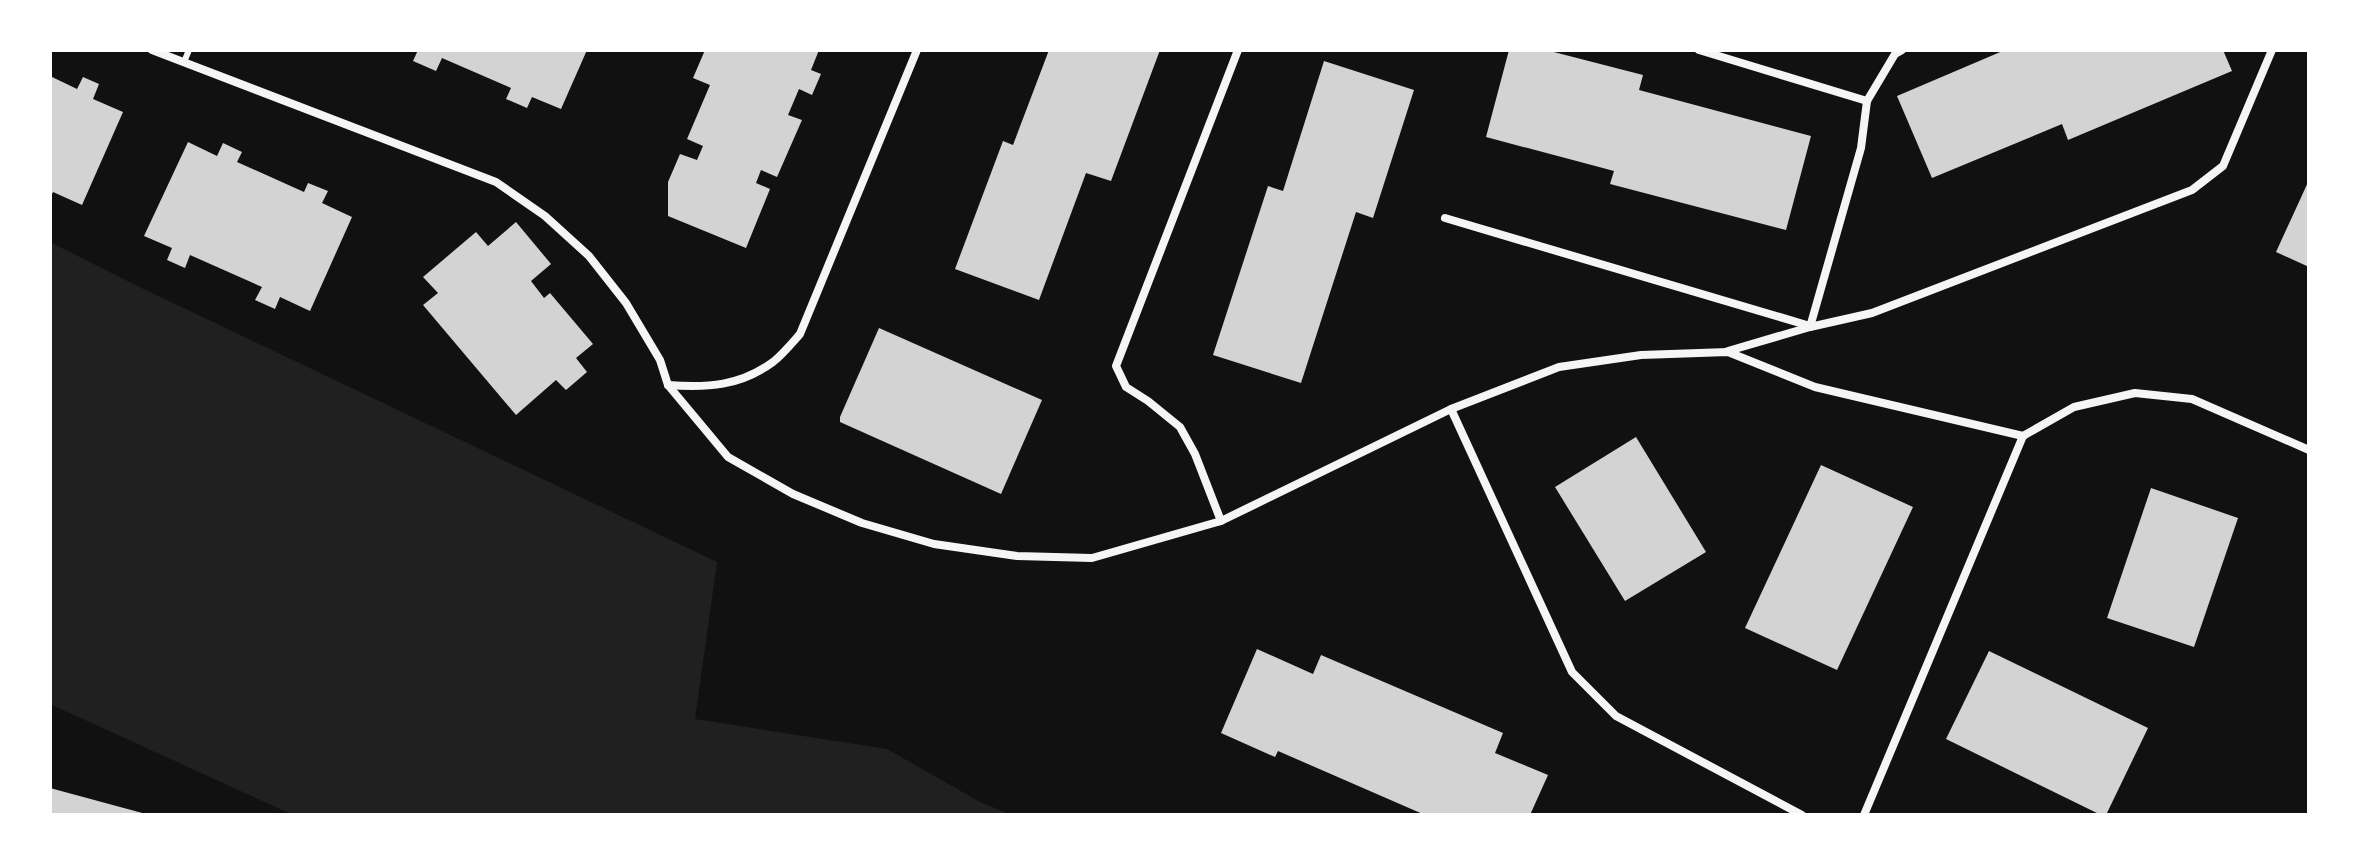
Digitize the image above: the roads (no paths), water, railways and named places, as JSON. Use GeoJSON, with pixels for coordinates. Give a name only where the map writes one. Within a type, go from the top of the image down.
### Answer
{"type":"FeatureCollection","features":[{"type":"Feature","properties":{"kind":"street"},"geometry":{"type":"LineString","coordinates":[[152,50],[496,182],[545,216],[589,256],[626,303],[660,360],[668,385],[728,457],[793,494],[862,523],[934,544],[1017,556],[1092,558],[1221,521],[1451,409],[1559,367],[1641,355],[1728,352],[1810,327],[1872,313],[2192,190],[2223,166],[2272,50]]}},
{"type":"Feature","properties":{"kind":"street"},"geometry":{"type":"LineString","coordinates":[[668,385],[702,387],[738,381],[774,361],[800,334],[917,50]]}},
{"type":"Feature","properties":{"kind":"street"},"geometry":{"type":"LineString","coordinates":[[1221,521],[1195,454],[1180,427],[1126,387],[1116,366],[1238,50]]}},
{"type":"Feature","properties":{"kind":"street"},"geometry":{"type":"LineString","coordinates":[[1699,50],[1867,101]]}},
{"type":"Feature","properties":{"kind":"street"},"geometry":{"type":"LineString","coordinates":[[1810,327],[1861,148],[1867,101],[1895,54],[1902,50]]}},
{"type":"Feature","properties":{"kind":"street"},"geometry":{"type":"LineString","coordinates":[[1445,218],[1810,327]]}},
{"type":"Feature","properties":{"kind":"street"},"geometry":{"type":"LineString","coordinates":[[1728,352],[1815,387],[2023,436]]}},
{"type":"Feature","properties":{"kind":"street"},"geometry":{"type":"LineString","coordinates":[[1864,815],[2023,436],[2074,407],[2135,393],[2192,399],[2309,450]]}},
{"type":"Feature","properties":{"kind":"street"},"geometry":{"type":"LineString","coordinates":[[1451,409],[1572,672],[1616,716],[1802,815]]}},
{"type":"Feature","properties":{"kind":"lane"},"geometry":{"type":"LineString","coordinates":[[184,62],[189,50]]}}]}
